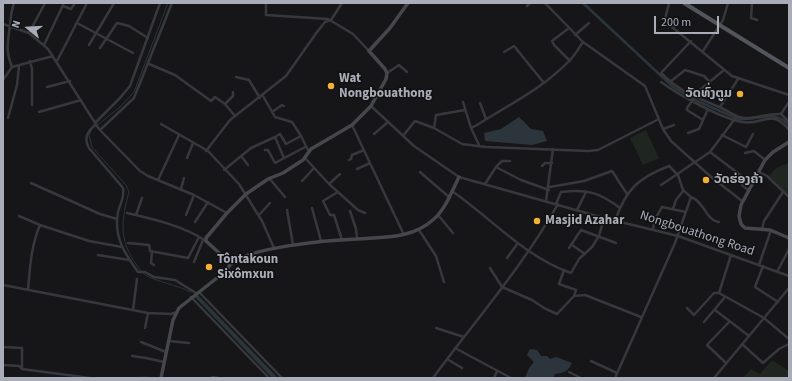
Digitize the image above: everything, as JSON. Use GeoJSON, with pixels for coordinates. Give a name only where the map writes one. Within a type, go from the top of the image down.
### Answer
{"type":"FeatureCollection","features":[{"type":"Feature","properties":{"kind":"main road"},"geometry":{"type":"LineString","coordinates":[[687,3],[789,68]]}},
{"type":"Feature","properties":{"kind":"street"},"geometry":{"type":"LineString","coordinates":[[12,67],[5,43],[10,26],[10,12],[14,3]]}},
{"type":"Feature","properties":{"kind":"street"},"geometry":{"type":"LineString","coordinates":[[29,33],[45,3]]}},
{"type":"Feature","properties":{"kind":"street"},"geometry":{"type":"LineString","coordinates":[[44,45],[63,4],[71,9],[75,3]]}},
{"type":"Feature","properties":{"kind":"street"},"geometry":{"type":"LineString","coordinates":[[57,62],[87,3]]}},
{"type":"Feature","properties":{"kind":"street"},"geometry":{"type":"LineString","coordinates":[[89,45],[114,3]]}},
{"type":"Feature","properties":{"kind":"street"},"geometry":{"type":"LineString","coordinates":[[160,3],[148,38],[126,92],[88,132],[86,141],[89,148],[123,188],[124,194],[117,219],[117,232],[122,247],[129,260],[141,273],[145,272],[154,277],[178,282],[203,296],[282,378]]}},
{"type":"Feature","properties":{"kind":"street"},"geometry":{"type":"LineString","coordinates":[[99,129],[134,98],[149,64],[172,3]]}},
{"type":"Feature","properties":{"kind":"street"},"geometry":{"type":"LineString","coordinates":[[194,262],[206,238],[227,213],[246,194],[269,178],[292,168],[305,158],[308,152],[352,125],[371,106],[386,79],[385,69],[369,51],[353,34],[331,20],[266,15],[266,3]]}},
{"type":"Feature","properties":{"kind":"street"},"geometry":{"type":"LineString","coordinates":[[206,151],[224,127],[235,116],[286,76],[316,32],[325,22],[331,20],[342,3]]}},
{"type":"Feature","properties":{"kind":"street"},"geometry":{"type":"LineString","coordinates":[[369,51],[390,28],[408,3]]}},
{"type":"Feature","properties":{"kind":"street"},"geometry":{"type":"LineString","coordinates":[[527,6],[530,3]]}},
{"type":"Feature","properties":{"kind":"street"},"geometry":{"type":"LineString","coordinates":[[546,3],[583,42],[645,86],[663,129],[671,141],[710,176],[742,201]]}},
{"type":"Feature","properties":{"kind":"street"},"geometry":{"type":"LineString","coordinates":[[669,3],[666,22],[672,29],[691,41],[724,70],[738,79],[789,95]]}},
{"type":"Feature","properties":{"kind":"street"},"geometry":{"type":"LineString","coordinates":[[703,52],[720,25],[728,3]]}},
{"type":"Feature","properties":{"kind":"street"},"geometry":{"type":"LineString","coordinates":[[752,3],[751,18],[757,20]]}},
{"type":"Feature","properties":{"kind":"street"},"geometry":{"type":"LineString","coordinates":[[77,23],[134,53]]}},
{"type":"Feature","properties":{"kind":"street"},"geometry":{"type":"LineString","coordinates":[[100,48],[117,23],[132,28],[148,38]]}},
{"type":"Feature","properties":{"kind":"street"},"geometry":{"type":"LineString","coordinates":[[575,35],[589,23]]}},
{"type":"Feature","properties":{"kind":"street"},"geometry":{"type":"LineString","coordinates":[[3,24],[29,33],[44,45],[70,81],[95,124],[140,171],[194,195],[227,213]]}},
{"type":"Feature","properties":{"kind":"street"},"geometry":{"type":"LineString","coordinates":[[569,28],[552,41],[570,61]]}},
{"type":"Feature","properties":{"kind":"street"},"geometry":{"type":"LineString","coordinates":[[691,41],[661,73],[670,82],[708,109],[734,120],[744,123],[767,118],[777,118],[782,121],[789,130]]}},
{"type":"Feature","properties":{"kind":"street"},"geometry":{"type":"LineString","coordinates":[[471,128],[517,102],[544,83],[570,61],[583,42]]}},
{"type":"Feature","properties":{"kind":"street"},"geometry":{"type":"LineString","coordinates":[[504,52],[514,46],[544,83]]}},
{"type":"Feature","properties":{"kind":"street"},"geometry":{"type":"LineString","coordinates":[[3,80],[12,67],[53,56]]}},
{"type":"Feature","properties":{"kind":"street"},"geometry":{"type":"LineString","coordinates":[[30,61],[32,69],[32,104]]}},
{"type":"Feature","properties":{"kind":"street"},"geometry":{"type":"LineString","coordinates":[[149,64],[176,75],[210,101],[215,97],[225,104],[235,116]]}},
{"type":"Feature","properties":{"kind":"street"},"geometry":{"type":"LineString","coordinates":[[386,73],[399,65],[407,72]]}},
{"type":"Feature","properties":{"kind":"street"},"geometry":{"type":"LineString","coordinates":[[8,118],[18,80],[19,66]]}},
{"type":"Feature","properties":{"kind":"street"},"geometry":{"type":"LineString","coordinates":[[670,82],[685,70],[704,76],[710,82]]}},
{"type":"Feature","properties":{"kind":"street"},"geometry":{"type":"LineString","coordinates":[[703,120],[687,110],[693,99],[724,70]]}},
{"type":"Feature","properties":{"kind":"street"},"geometry":{"type":"LineString","coordinates":[[236,77],[249,80],[276,118],[292,122],[301,136],[308,152]]}},
{"type":"Feature","properties":{"kind":"street"},"geometry":{"type":"LineString","coordinates":[[720,107],[738,79]]}},
{"type":"Feature","properties":{"kind":"street"},"geometry":{"type":"LineString","coordinates":[[46,87],[70,81]]}},
{"type":"Feature","properties":{"kind":"street"},"geometry":{"type":"LineString","coordinates":[[661,82],[677,94],[720,107],[737,116],[746,118],[771,113],[781,114],[789,122]]}},
{"type":"Feature","properties":{"kind":"street"},"geometry":{"type":"LineString","coordinates":[[225,104],[233,96],[233,92]]}},
{"type":"Feature","properties":{"kind":"street"},"geometry":{"type":"LineString","coordinates":[[39,112],[81,100]]}},
{"type":"Feature","properties":{"kind":"street"},"geometry":{"type":"LineString","coordinates":[[463,102],[471,128],[479,145]]}},
{"type":"Feature","properties":{"kind":"street"},"geometry":{"type":"LineString","coordinates":[[781,114],[789,102]]}},
{"type":"Feature","properties":{"kind":"street"},"geometry":{"type":"LineString","coordinates":[[480,103],[486,119]]}},
{"type":"Feature","properties":{"kind":"street"},"geometry":{"type":"LineString","coordinates":[[272,112],[282,105],[284,106]]}},
{"type":"Feature","properties":{"kind":"street","name":"Nongbouathong Road"},"geometry":{"type":"LineString","coordinates":[[371,106],[414,146],[459,177],[615,221],[678,236],[789,276]]}},
{"type":"Feature","properties":{"kind":"street"},"geometry":{"type":"LineString","coordinates":[[688,133],[699,129],[708,109]]}},
{"type":"Feature","properties":{"kind":"street"},"geometry":{"type":"LineString","coordinates":[[434,128],[436,115],[465,110]]}},
{"type":"Feature","properties":{"kind":"street"},"geometry":{"type":"LineString","coordinates":[[662,185],[678,176],[710,152],[737,116]]}},
{"type":"Feature","properties":{"kind":"street"},"geometry":{"type":"LineString","coordinates":[[403,136],[415,121],[434,128],[462,144],[486,147],[598,150],[659,119]]}},
{"type":"Feature","properties":{"kind":"street"},"geometry":{"type":"LineString","coordinates":[[374,134],[388,122]]}},
{"type":"Feature","properties":{"kind":"street"},"geometry":{"type":"LineString","coordinates":[[161,124],[214,157],[224,170],[239,184],[259,215],[274,248]]}},
{"type":"Feature","properties":{"kind":"street"},"geometry":{"type":"LineString","coordinates":[[663,129],[674,124]]}},
{"type":"Feature","properties":{"kind":"street"},"geometry":{"type":"LineString","coordinates":[[352,125],[404,236]]}},
{"type":"Feature","properties":{"kind":"street"},"geometry":{"type":"LineString","coordinates":[[722,135],[746,147],[753,134]]}},
{"type":"Feature","properties":{"kind":"street"},"geometry":{"type":"LineString","coordinates":[[158,180],[180,135]]}},
{"type":"Feature","properties":{"kind":"street"},"geometry":{"type":"LineString","coordinates":[[224,170],[251,148],[275,137],[280,135],[286,144],[301,136]]}},
{"type":"Feature","properties":{"kind":"street"},"geometry":{"type":"LineString","coordinates":[[275,137],[284,158]]}},
{"type":"Feature","properties":{"kind":"street"},"geometry":{"type":"LineString","coordinates":[[789,142],[773,152],[765,160],[742,201],[740,210],[740,224],[745,228],[771,230],[789,237]]}},
{"type":"Feature","properties":{"kind":"street"},"geometry":{"type":"LineString","coordinates":[[186,158],[193,143]]}},
{"type":"Feature","properties":{"kind":"street"},"geometry":{"type":"LineString","coordinates":[[265,150],[268,150],[274,163],[305,147]]}},
{"type":"Feature","properties":{"kind":"street"},"geometry":{"type":"LineString","coordinates":[[546,201],[549,188],[553,149]]}},
{"type":"Feature","properties":{"kind":"street"},"geometry":{"type":"LineString","coordinates":[[348,160],[351,159],[352,155],[364,150]]}},
{"type":"Feature","properties":{"kind":"street"},"geometry":{"type":"LineString","coordinates":[[746,153],[754,151],[765,160]]}},
{"type":"Feature","properties":{"kind":"street"},"geometry":{"type":"LineString","coordinates":[[710,152],[743,177],[742,185],[748,190]]}},
{"type":"Feature","properties":{"kind":"street"},"geometry":{"type":"LineString","coordinates":[[241,156],[248,165]]}},
{"type":"Feature","properties":{"kind":"street"},"geometry":{"type":"LineString","coordinates":[[305,158],[329,184],[358,210],[365,214]]}},
{"type":"Feature","properties":{"kind":"street"},"geometry":{"type":"LineString","coordinates":[[485,184],[496,167],[502,161],[510,161]]}},
{"type":"Feature","properties":{"kind":"street"},"geometry":{"type":"LineString","coordinates":[[357,169],[370,163]]}},
{"type":"Feature","properties":{"kind":"street"},"geometry":{"type":"LineString","coordinates":[[542,166],[544,163],[552,163]]}},
{"type":"Feature","properties":{"kind":"street"},"geometry":{"type":"LineString","coordinates":[[615,221],[627,194],[648,174],[669,166],[678,176],[683,191],[701,202],[712,220],[719,222]]}},
{"type":"Feature","properties":{"kind":"street"},"geometry":{"type":"LineString","coordinates":[[496,167],[521,180],[549,188],[584,181],[612,171],[627,194]]}},
{"type":"Feature","properties":{"kind":"street"},"geometry":{"type":"LineString","coordinates":[[302,181],[314,168]]}},
{"type":"Feature","properties":{"kind":"street"},"geometry":{"type":"LineString","coordinates":[[759,171],[767,176],[789,197]]}},
{"type":"Feature","properties":{"kind":"street"},"geometry":{"type":"LineString","coordinates":[[420,172],[449,197]]}},
{"type":"Feature","properties":{"kind":"street"},"geometry":{"type":"LineString","coordinates":[[329,184],[340,174]]}},
{"type":"Feature","properties":{"kind":"street"},"geometry":{"type":"LineString","coordinates":[[161,378],[173,320],[177,312],[191,297],[227,270],[230,265],[254,253],[274,248],[342,240],[404,236],[419,230],[438,215],[459,177]]}},
{"type":"Feature","properties":{"kind":"street"},"geometry":{"type":"LineString","coordinates":[[181,189],[184,178]]}},
{"type":"Feature","properties":{"kind":"street"},"geometry":{"type":"LineString","coordinates":[[269,178],[285,197]]}},
{"type":"Feature","properties":{"kind":"street"},"geometry":{"type":"LineString","coordinates":[[31,183],[100,214],[117,219]]}},
{"type":"Feature","properties":{"kind":"street"},"geometry":{"type":"LineString","coordinates":[[452,191],[479,210],[528,251],[564,270],[573,273],[576,263],[599,236],[604,218]]}},
{"type":"Feature","properties":{"kind":"street"},"geometry":{"type":"LineString","coordinates":[[673,209],[676,200],[683,191]]}},
{"type":"Feature","properties":{"kind":"street"},"geometry":{"type":"LineString","coordinates":[[338,192],[323,201],[330,215],[334,215],[342,240]]}},
{"type":"Feature","properties":{"kind":"street"},"geometry":{"type":"LineString","coordinates":[[433,378],[528,251],[557,204],[561,192],[599,193],[620,208]]}},
{"type":"Feature","properties":{"kind":"street"},"geometry":{"type":"LineString","coordinates":[[577,210],[586,192]]}},
{"type":"Feature","properties":{"kind":"street"},"geometry":{"type":"LineString","coordinates":[[762,229],[764,222],[783,192]]}},
{"type":"Feature","properties":{"kind":"street"},"geometry":{"type":"LineString","coordinates":[[186,215],[194,195]]}},
{"type":"Feature","properties":{"kind":"street"},"geometry":{"type":"LineString","coordinates":[[615,378],[678,236],[691,197]]}},
{"type":"Feature","properties":{"kind":"street"},"geometry":{"type":"LineString","coordinates":[[136,215],[142,198]]}},
{"type":"Feature","properties":{"kind":"street"},"geometry":{"type":"LineString","coordinates":[[195,222],[208,202]]}},
{"type":"Feature","properties":{"kind":"street"},"geometry":{"type":"LineString","coordinates":[[259,215],[270,203]]}},
{"type":"Feature","properties":{"kind":"street"},"geometry":{"type":"LineString","coordinates":[[312,208],[321,242]]}},
{"type":"Feature","properties":{"kind":"street"},"geometry":{"type":"LineString","coordinates":[[653,229],[661,208],[686,212]]}},
{"type":"Feature","properties":{"kind":"street"},"geometry":{"type":"LineString","coordinates":[[288,210],[293,246]]}},
{"type":"Feature","properties":{"kind":"street"},"geometry":{"type":"LineString","coordinates":[[350,211],[356,229],[357,239]]}},
{"type":"Feature","properties":{"kind":"street"},"geometry":{"type":"LineString","coordinates":[[127,213],[199,237],[229,262],[230,265]]}},
{"type":"Feature","properties":{"kind":"street"},"geometry":{"type":"LineString","coordinates":[[438,215],[453,233]]}},
{"type":"Feature","properties":{"kind":"street"},"geometry":{"type":"LineString","coordinates":[[19,216],[40,225],[89,241],[122,247]]}},
{"type":"Feature","properties":{"kind":"street"},"geometry":{"type":"LineString","coordinates":[[28,290],[34,239],[40,225]]}},
{"type":"Feature","properties":{"kind":"street"},"geometry":{"type":"LineString","coordinates":[[419,230],[436,256],[444,282]]}},
{"type":"Feature","properties":{"kind":"street"},"geometry":{"type":"LineString","coordinates":[[585,254],[570,247],[581,230],[616,243]]}},
{"type":"Feature","properties":{"kind":"street"},"geometry":{"type":"LineString","coordinates":[[759,265],[771,230]]}},
{"type":"Feature","properties":{"kind":"street"},"geometry":{"type":"LineString","coordinates":[[152,251],[188,258],[199,237]]}},
{"type":"Feature","properties":{"kind":"street"},"geometry":{"type":"LineString","coordinates":[[128,243],[149,245],[150,250],[152,251],[151,263],[154,265]]}},
{"type":"Feature","properties":{"kind":"street"},"geometry":{"type":"LineString","coordinates":[[507,258],[518,244]]}},
{"type":"Feature","properties":{"kind":"street"},"geometry":{"type":"LineString","coordinates":[[777,272],[789,249]]}},
{"type":"Feature","properties":{"kind":"street"},"geometry":{"type":"LineString","coordinates":[[98,255],[129,260]]}},
{"type":"Feature","properties":{"kind":"street"},"geometry":{"type":"LineString","coordinates":[[719,293],[730,255]]}},
{"type":"Feature","properties":{"kind":"street"},"geometry":{"type":"LineString","coordinates":[[763,266],[755,287],[778,302]]}},
{"type":"Feature","properties":{"kind":"street"},"geometry":{"type":"LineString","coordinates":[[490,268],[502,287],[527,297],[544,308],[558,314],[574,296],[576,290],[559,283],[564,270]]}},
{"type":"Feature","properties":{"kind":"street"},"geometry":{"type":"LineString","coordinates":[[133,310],[137,279]]}},
{"type":"Feature","properties":{"kind":"street"},"geometry":{"type":"LineString","coordinates":[[3,285],[148,313],[170,314],[177,312]]}},
{"type":"Feature","properties":{"kind":"street"},"geometry":{"type":"LineString","coordinates":[[714,378],[789,288]]}},
{"type":"Feature","properties":{"kind":"street"},"geometry":{"type":"LineString","coordinates":[[687,308],[694,315],[714,293],[719,293],[764,318],[789,339]]}},
{"type":"Feature","properties":{"kind":"street"},"geometry":{"type":"LineString","coordinates":[[574,296],[585,295],[641,318]]}},
{"type":"Feature","properties":{"kind":"street"},"geometry":{"type":"LineString","coordinates":[[191,297],[269,378]]}},
{"type":"Feature","properties":{"kind":"street"},"geometry":{"type":"LineString","coordinates":[[704,322],[725,297]]}},
{"type":"Feature","properties":{"kind":"street"},"geometry":{"type":"LineString","coordinates":[[715,310],[749,336]]}},
{"type":"Feature","properties":{"kind":"street"},"geometry":{"type":"LineString","coordinates":[[145,328],[148,313]]}},
{"type":"Feature","properties":{"kind":"street"},"geometry":{"type":"LineString","coordinates":[[726,363],[707,345],[730,321]]}},
{"type":"Feature","properties":{"kind":"street"},"geometry":{"type":"LineString","coordinates":[[436,328],[464,337]]}},
{"type":"Feature","properties":{"kind":"street"},"geometry":{"type":"LineString","coordinates":[[169,341],[189,343]]}},
{"type":"Feature","properties":{"kind":"street"},"geometry":{"type":"LineString","coordinates":[[141,342],[167,353]]}},
{"type":"Feature","properties":{"kind":"street"},"geometry":{"type":"LineString","coordinates":[[742,344],[763,363],[779,349],[789,344]]}},
{"type":"Feature","properties":{"kind":"street"},"geometry":{"type":"LineString","coordinates":[[3,347],[22,348],[22,369]]}},
{"type":"Feature","properties":{"kind":"street"},"geometry":{"type":"LineString","coordinates":[[455,348],[509,378]]}},
{"type":"Feature","properties":{"kind":"street"},"geometry":{"type":"LineString","coordinates":[[132,356],[164,362]]}},
{"type":"Feature","properties":{"kind":"street"},"geometry":{"type":"LineString","coordinates":[[447,358],[462,368]]}},
{"type":"Feature","properties":{"kind":"street"},"geometry":{"type":"LineString","coordinates":[[592,361],[617,373]]}},
{"type":"Feature","properties":{"kind":"street"},"geometry":{"type":"LineString","coordinates":[[3,365],[19,366],[22,369],[90,378]]}},
{"type":"Feature","properties":{"kind":"street"},"geometry":{"type":"LineString","coordinates":[[494,378],[497,371]]}},
{"type":"Feature","properties":{"kind":"street"},"geometry":{"type":"LineString","coordinates":[[569,372],[581,378]]}},
{"type":"Feature","properties":{"kind":"street"},"geometry":{"type":"LineString","coordinates":[[212,377],[218,378]]}},
{"type":"Feature","properties":{"kind":"street"},"geometry":{"type":"LineString","coordinates":[[138,378],[149,378]]}},
{"type":"Feature","properties":{"kind":"shaded area"},"geometry":{"type":"Polygon","coordinates":[[[519,117],[531,129],[543,131],[547,141],[532,145],[485,141],[484,133],[501,129],[519,117]]]}},
{"type":"Feature","properties":{"kind":"shaded area"},"geometry":{"type":"Polygon","coordinates":[[[646,130],[659,158],[643,165],[630,138],[646,130]]]}},
{"type":"Feature","properties":{"kind":"shaded area"},"geometry":{"type":"Polygon","coordinates":[[[789,163],[789,195],[769,176],[777,167],[779,169],[778,167],[789,163]]]}},
{"type":"Feature","properties":{"kind":"shaded area"},"geometry":{"type":"Polygon","coordinates":[[[197,294],[278,378],[272,378],[194,296],[197,294]]]}},
{"type":"Feature","properties":{"kind":"shaded area"},"geometry":{"type":"Polygon","coordinates":[[[530,349],[537,350],[541,356],[547,356],[550,359],[556,357],[572,363],[567,370],[555,374],[553,378],[525,378],[529,368],[534,362],[527,355],[530,349]]]}},
{"type":"Feature","properties":{"kind":"shaded area"},"geometry":{"type":"Polygon","coordinates":[[[772,360],[789,371],[789,378],[743,378],[751,369],[760,374],[772,360]]]}},
{"type":"Feature","properties":{"kind":"waterway"},"geometry":{"type":"LineString","coordinates":[[95,127],[120,107],[134,92],[168,3]]}},
{"type":"Feature","properties":{"kind":"waterway"},"geometry":{"type":"LineString","coordinates":[[583,3],[673,87],[695,100],[738,119],[772,116],[784,121],[789,126]]}},
{"type":"Feature","properties":{"kind":"waterway"},"geometry":{"type":"LineString","coordinates":[[92,129],[89,135],[92,147],[126,185],[129,192],[124,214],[123,233],[129,251],[141,271]]}},
{"type":"Feature","properties":{"kind":"waterway"},"geometry":{"type":"LineString","coordinates":[[143,273],[152,278],[191,292]]}},
{"type":"Feature","properties":{"kind":"place","name":"Wat Nongbouathong"},"geometry":{"type":"Point","coordinates":[331,86]}},
{"type":"Feature","properties":{"kind":"place","name":"ວັດທົ່ງຕູມ"},"geometry":{"type":"Point","coordinates":[740,94]}},
{"type":"Feature","properties":{"kind":"place","name":"ວັດຮ່ອງຄ້າ"},"geometry":{"type":"Point","coordinates":[706,180]}},
{"type":"Feature","properties":{"kind":"place","name":"Masjid Azahar"},"geometry":{"type":"Point","coordinates":[537,221]}},
{"type":"Feature","properties":{"kind":"place","name":"Tôntakoun Sixômxun"},"geometry":{"type":"Point","coordinates":[209,267]}}]}
